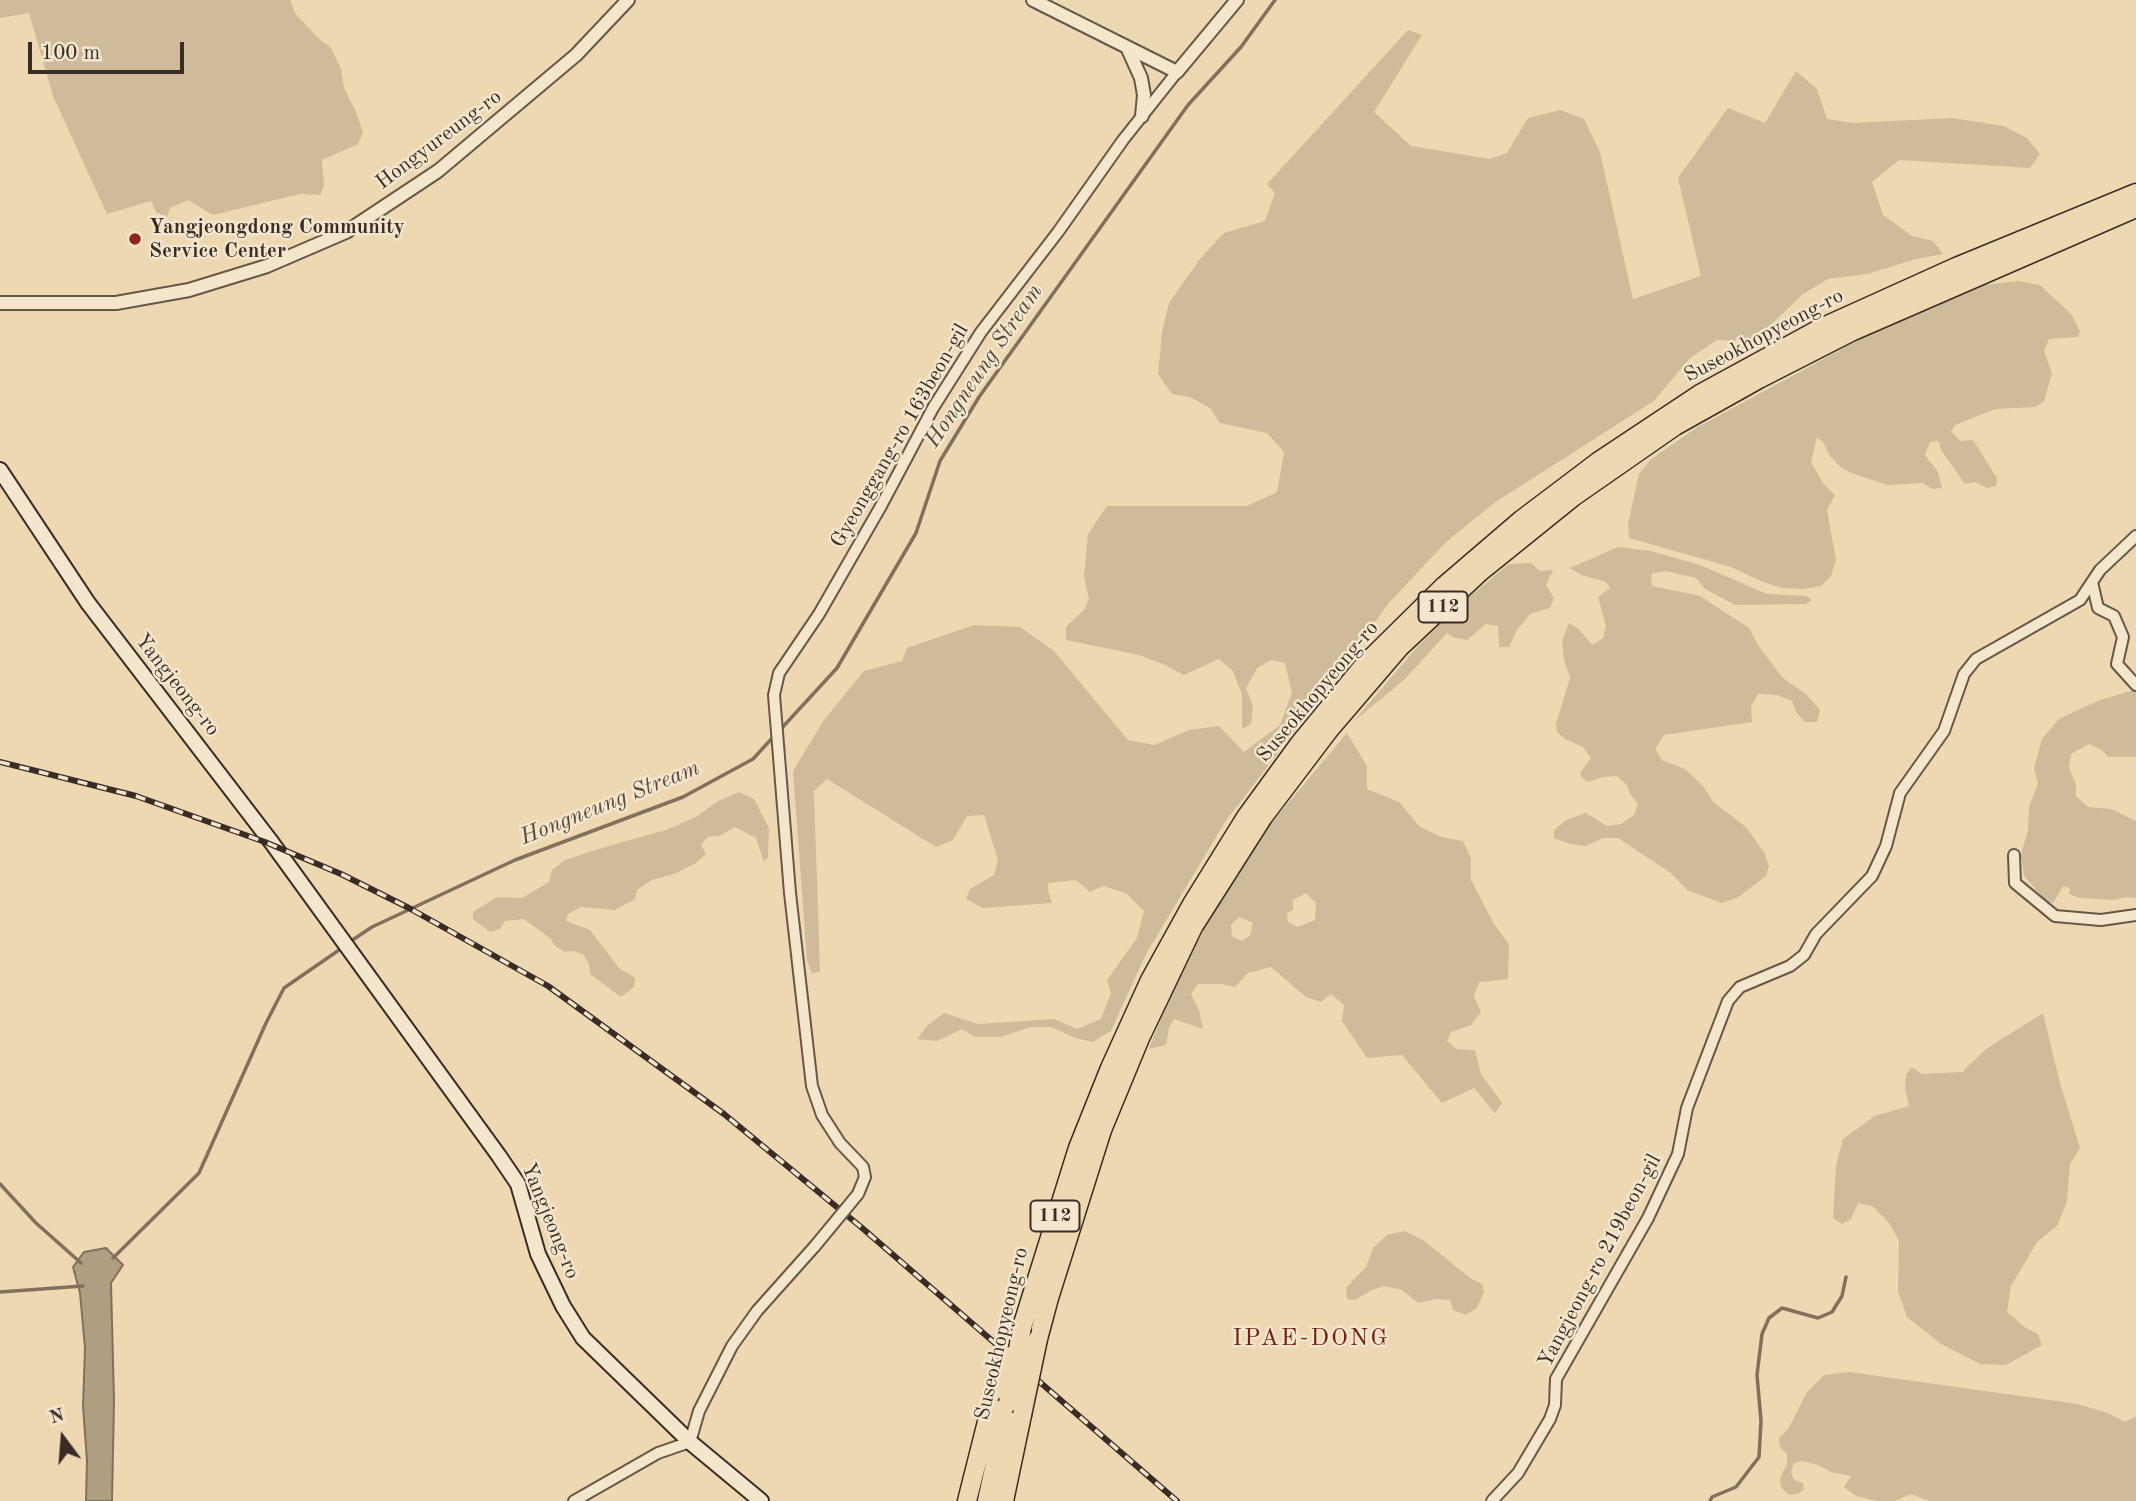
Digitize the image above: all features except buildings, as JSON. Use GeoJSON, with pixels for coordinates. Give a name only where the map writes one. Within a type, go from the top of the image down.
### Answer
{"type":"FeatureCollection","features":[{"type":"Feature","properties":{"kind":"highway","name":"Suseokhopyeong-ro"},"geometry":{"type":"LineString","coordinates":[[988,1501],[1001,1396],[1078,1147],[1110,1068],[1150,980],[1192,904],[1246,817],[1300,743],[1365,664],[1444,586],[1521,520],[1599,461],[1700,394],[1821,328],[1956,267],[2136,193]]}},
{"type":"Feature","properties":{"kind":"highway","name":"Suseokhopyeong-ro"},"geometry":{"type":"LineString","coordinates":[[1004,1501],[1049,1298],[1102,1130],[1140,1038],[1193,927],[1264,817],[1329,730],[1400,647],[1490,563],[1573,497],[1675,426],[1853,331],[2136,208]]}},
{"type":"Feature","properties":{"kind":"highway"},"geometry":{"type":"LineString","coordinates":[[967,1501],[1001,1396]]}},
{"type":"Feature","properties":{"kind":"main road","name":"Yangjeong-ro"},"geometry":{"type":"LineString","coordinates":[[0,470],[88,603],[272,843],[499,1156],[517,1185],[538,1254],[563,1306],[583,1338],[690,1442],[761,1501]]}},
{"type":"Feature","properties":{"kind":"street","name":"Hongyureung-ro"},"geometry":{"type":"LineString","coordinates":[[0,303],[116,303],[189,290],[267,266],[346,232],[448,162],[576,55],[628,0]]}},
{"type":"Feature","properties":{"kind":"street"},"geometry":{"type":"LineString","coordinates":[[1033,0],[1177,72],[1237,0]]}},
{"type":"Feature","properties":{"kind":"street"},"geometry":{"type":"LineString","coordinates":[[1127,47],[1141,78],[1144,95],[1142,116]]}},
{"type":"Feature","properties":{"kind":"street","name":"Gyeonggang-ro 163beon-gil"},"geometry":{"type":"LineString","coordinates":[[690,1442],[699,1411],[732,1346],[757,1311],[858,1194],[865,1177],[863,1167],[840,1143],[822,1115],[812,1086],[790,893],[779,763],[774,695],[779,673],[819,614],[933,408],[981,332],[1177,72]]}},
{"type":"Feature","properties":{"kind":"street","name":"Yangjeong-ro 219beon-gil"},"geometry":{"type":"LineString","coordinates":[[1492,1501],[1518,1473],[1550,1419],[1555,1405],[1556,1379],[1648,1218],[1678,1154],[1687,1108],[1728,1001],[1740,987],[1790,966],[1804,955],[1816,934],[1871,876],[1886,846],[1900,793],[1944,731],[1964,674],[1976,659],[2080,600],[2100,570],[2136,536]]}},
{"type":"Feature","properties":{"kind":"street"},"geometry":{"type":"LineString","coordinates":[[2092,582],[2098,608],[2114,616],[2123,637],[2117,664],[2136,685]]}},
{"type":"Feature","properties":{"kind":"street"},"geometry":{"type":"LineString","coordinates":[[2014,855],[2015,883],[2055,916],[2101,920],[2136,915]]}},
{"type":"Feature","properties":{"kind":"street"},"geometry":{"type":"LineString","coordinates":[[573,1501],[658,1453],[690,1442]]}},
{"type":"Feature","properties":{"kind":"shaded area"},"geometry":{"type":"Polygon","coordinates":[[[0,0],[290,0],[295,13],[331,48],[363,132],[358,144],[322,160],[324,186],[320,195],[300,194],[213,215],[188,200],[170,208],[167,217],[156,212],[151,201],[107,214],[53,96],[29,13],[0,18],[0,0]]]}},
{"type":"Feature","properties":{"kind":"shaded area"},"geometry":{"type":"Polygon","coordinates":[[[1408,30],[1422,35],[1374,112],[1411,146],[1490,159],[1507,153],[1528,118],[1560,110],[1584,119],[1600,152],[1633,299],[1701,276],[1678,178],[1728,108],[1765,123],[1796,71],[1817,89],[1827,119],[1854,123],[1952,118],[2004,126],[2027,138],[2040,154],[2030,168],[1899,160],[1872,182],[1883,215],[1912,236],[1933,241],[1943,254],[1867,274],[1828,279],[1803,294],[1754,341],[1717,340],[1690,358],[1654,401],[1494,503],[1446,542],[1388,604],[1225,822],[1146,954],[1111,1031],[1093,1042],[1075,1038],[1051,1027],[1031,1027],[1000,1037],[975,1037],[962,1029],[937,1041],[917,1039],[927,1026],[944,1013],[978,1024],[1054,1019],[1077,1029],[1101,1019],[1111,993],[1107,980],[1137,938],[1144,911],[1126,893],[1103,886],[1090,892],[1076,880],[1048,883],[1052,903],[983,908],[966,899],[970,889],[994,875],[998,860],[984,815],[967,816],[953,840],[936,847],[827,779],[814,791],[820,971],[812,974],[807,960],[793,771],[824,720],[864,671],[902,661],[907,648],[974,625],[1020,627],[1054,651],[1128,740],[1154,745],[1189,730],[1219,726],[1244,752],[1280,725],[1292,693],[1285,663],[1271,660],[1257,668],[1246,688],[1253,706],[1251,724],[1242,729],[1242,695],[1233,671],[1219,659],[1184,675],[1139,655],[1066,640],[1066,627],[1085,609],[1089,599],[1084,576],[1088,534],[1107,506],[1247,506],[1277,492],[1284,452],[1267,433],[1220,423],[1210,408],[1190,397],[1172,394],[1158,374],[1162,332],[1169,303],[1199,260],[1224,233],[1265,221],[1275,193],[1267,184],[1408,30]]]}},
{"type":"Feature","properties":{"kind":"shaded area"},"geometry":{"type":"Polygon","coordinates":[[[2018,281],[2040,285],[2072,315],[2080,331],[2078,337],[2049,339],[2044,351],[2052,373],[2044,401],[2035,407],[1995,409],[1955,425],[1951,431],[1960,441],[1973,440],[1997,478],[1996,486],[1987,488],[1975,482],[1965,484],[1941,450],[1939,441],[1930,442],[1925,455],[1938,472],[1942,488],[1932,489],[1923,483],[1888,485],[1854,474],[1842,468],[1830,456],[1823,442],[1817,437],[1811,462],[1823,483],[1835,495],[1827,510],[1836,560],[1831,576],[1821,586],[1804,589],[1782,588],[1731,567],[1629,538],[1628,524],[1639,474],[1650,460],[1696,428],[1877,330],[1983,285],[2018,281]]]}},
{"type":"Feature","properties":{"kind":"shaded area"},"geometry":{"type":"Polygon","coordinates":[[[1618,547],[1651,551],[1700,565],[1767,594],[1807,596],[1812,600],[1806,604],[1735,605],[1705,589],[1696,578],[1666,571],[1651,574],[1652,586],[1700,596],[1749,628],[1782,677],[1807,695],[1820,710],[1817,722],[1805,722],[1796,712],[1792,701],[1777,695],[1758,694],[1751,707],[1752,722],[1664,735],[1655,749],[1662,760],[1685,769],[1703,786],[1713,802],[1746,827],[1765,854],[1769,866],[1766,876],[1737,898],[1722,903],[1687,890],[1671,873],[1618,838],[1604,838],[1585,846],[1554,838],[1554,830],[1566,820],[1586,813],[1607,826],[1621,824],[1634,815],[1638,804],[1627,785],[1617,776],[1588,782],[1582,778],[1580,773],[1591,758],[1583,747],[1557,732],[1556,724],[1570,678],[1562,641],[1569,623],[1580,630],[1592,645],[1603,638],[1606,626],[1598,597],[1610,588],[1606,582],[1581,575],[1570,568],[1618,547]]]}},
{"type":"Feature","properties":{"kind":"shaded area"},"geometry":{"type":"Polygon","coordinates":[[[1531,563],[1540,571],[1553,570],[1546,585],[1554,598],[1550,608],[1530,614],[1517,630],[1509,647],[1499,647],[1498,626],[1486,624],[1467,640],[1447,633],[1404,680],[1354,721],[1418,646],[1464,601],[1509,564],[1531,563]]]}},
{"type":"Feature","properties":{"kind":"shaded area"},"geometry":{"type":"Polygon","coordinates":[[[2134,690],[2136,757],[2108,757],[2102,750],[2089,744],[2071,754],[2069,768],[2076,784],[2076,796],[2088,807],[2111,809],[2136,821],[2136,898],[2080,898],[2069,894],[2070,888],[2063,886],[2053,903],[2046,901],[2024,876],[2021,854],[2028,830],[2029,807],[2038,784],[2034,768],[2042,739],[2059,719],[2100,700],[2134,690]]]}},
{"type":"Feature","properties":{"kind":"shaded area"},"geometry":{"type":"Polygon","coordinates":[[[1347,733],[1367,766],[1367,789],[1399,802],[1420,827],[1442,837],[1463,841],[1471,858],[1471,880],[1494,924],[1509,944],[1508,979],[1479,982],[1474,996],[1481,1012],[1471,1025],[1451,1032],[1447,1041],[1456,1049],[1475,1050],[1481,1074],[1502,1103],[1495,1113],[1474,1088],[1442,1103],[1402,1055],[1367,1058],[1342,1021],[1344,1005],[1331,994],[1321,1002],[1306,997],[1271,967],[1248,973],[1235,987],[1198,984],[1191,994],[1199,1010],[1203,1029],[1174,1019],[1169,1028],[1166,1045],[1149,1049],[1172,991],[1210,917],[1253,845],[1347,733]],[[1306,893],[1293,900],[1293,910],[1287,913],[1288,922],[1298,927],[1315,920],[1316,903],[1306,893]],[[1239,917],[1231,925],[1232,936],[1241,941],[1250,936],[1253,923],[1239,917]]]}},
{"type":"Feature","properties":{"kind":"shaded area"},"geometry":{"type":"Polygon","coordinates":[[[739,792],[754,799],[769,828],[768,857],[764,862],[756,838],[735,827],[719,836],[708,837],[701,845],[706,854],[696,863],[674,874],[652,880],[637,890],[635,899],[615,910],[581,907],[568,914],[566,921],[590,930],[619,968],[635,978],[634,987],[621,997],[590,974],[584,955],[574,951],[565,952],[555,946],[551,939],[524,919],[505,921],[500,929],[490,932],[473,919],[473,912],[497,897],[522,898],[549,882],[552,870],[565,860],[666,830],[696,817],[718,801],[739,792]]]}},
{"type":"Feature","properties":{"kind":"shaded area"},"geometry":{"type":"Polygon","coordinates":[[[2043,1013],[2060,1083],[2080,1148],[2070,1164],[2067,1201],[2057,1226],[2037,1242],[2011,1286],[2007,1312],[2038,1334],[2042,1345],[2006,1365],[1980,1364],[1941,1344],[1907,1317],[1898,1292],[1899,1241],[1889,1223],[1872,1206],[1858,1203],[1851,1219],[1842,1224],[1833,1218],[1836,1166],[1843,1139],[1875,1116],[1909,1106],[1905,1090],[1906,1075],[1912,1067],[1922,1074],[1962,1072],[1986,1049],[2043,1013]]]}},
{"type":"Feature","properties":{"kind":"shaded area"},"geometry":{"type":"Polygon","coordinates":[[[1404,1231],[1423,1240],[1470,1278],[1482,1284],[1484,1292],[1477,1308],[1466,1315],[1453,1310],[1450,1300],[1436,1299],[1418,1303],[1402,1290],[1384,1286],[1355,1300],[1347,1299],[1346,1288],[1366,1267],[1373,1248],[1387,1235],[1404,1231]]]}},
{"type":"Feature","properties":{"kind":"shaded area"},"geometry":{"type":"Polygon","coordinates":[[[106,1248],[123,1265],[111,1283],[114,1401],[112,1501],[86,1501],[87,1461],[83,1406],[85,1348],[80,1293],[73,1267],[84,1252],[106,1248]]]}},
{"type":"Feature","properties":{"kind":"shaded area"},"geometry":{"type":"Polygon","coordinates":[[[1849,1372],[2078,1404],[2110,1414],[2125,1422],[2136,1416],[2136,1501],[1929,1501],[1911,1494],[1895,1501],[1877,1501],[1856,1496],[1844,1487],[1851,1476],[1831,1472],[1803,1461],[1794,1463],[1791,1472],[1794,1480],[1803,1483],[1804,1489],[1798,1494],[1789,1495],[1781,1487],[1780,1478],[1787,1464],[1787,1454],[1780,1447],[1779,1438],[1789,1428],[1807,1392],[1824,1375],[1849,1372]]]}},
{"type":"Feature","properties":{"kind":"waterway","name":"Hongneung Stream"},"geometry":{"type":"LineString","coordinates":[[780,730],[837,668],[916,533],[940,461],[979,397],[1188,105],[1241,47],[1275,0]]}},
{"type":"Feature","properties":{"kind":"waterway","name":"Hongneung Stream"},"geometry":{"type":"LineString","coordinates":[[348,943],[372,927],[515,860],[683,797],[753,759],[775,735]]}},
{"type":"Feature","properties":{"kind":"waterway","name":"Hongneung Stream"},"geometry":{"type":"LineString","coordinates":[[113,1258],[199,1173],[284,988],[342,948]]}},
{"type":"Feature","properties":{"kind":"waterway"},"geometry":{"type":"LineString","coordinates":[[0,1184],[36,1223],[81,1263]]}},
{"type":"Feature","properties":{"kind":"waterway"},"geometry":{"type":"LineString","coordinates":[[1710,1501],[1712,1497],[1736,1487],[1759,1457],[1761,1421],[1757,1375],[1762,1334],[1769,1318],[1782,1308],[1818,1318],[1832,1312],[1842,1296],[1846,1277]]}},
{"type":"Feature","properties":{"kind":"waterway"},"geometry":{"type":"LineString","coordinates":[[0,1292],[83,1286]]}},
{"type":"Feature","properties":{"kind":"railway"},"geometry":{"type":"LineString","coordinates":[[0,762],[136,796],[265,842],[341,874],[409,908],[548,986],[724,1114],[861,1227],[1177,1501]]}},
{"type":"Feature","properties":{"kind":"place","name":"Yangjeongdong Community Service Center"},"geometry":{"type":"Point","coordinates":[135,239]}},
{"type":"Feature","properties":{"kind":"district","name":"IPAE-DONG"},"geometry":{"type":"Point","coordinates":[1311,1339]}}]}
